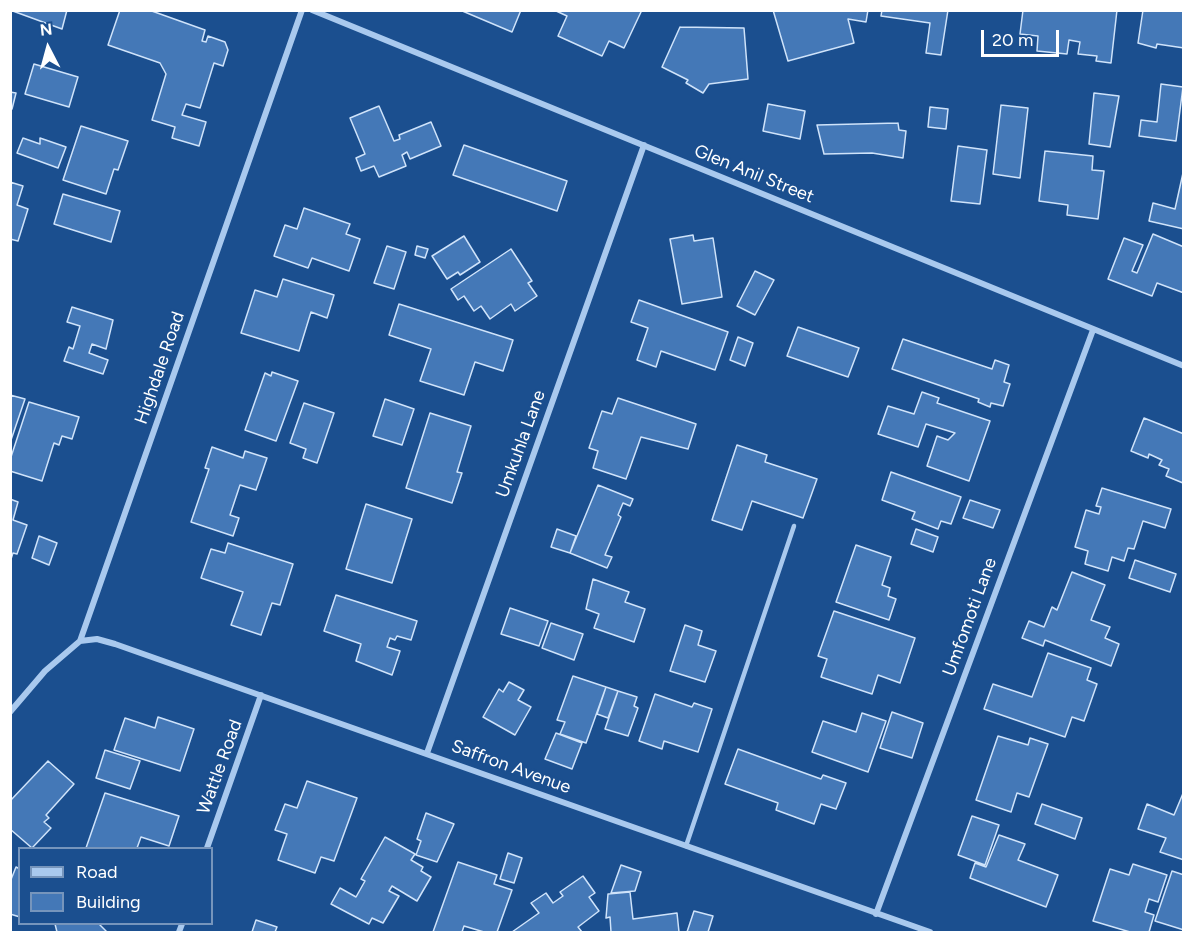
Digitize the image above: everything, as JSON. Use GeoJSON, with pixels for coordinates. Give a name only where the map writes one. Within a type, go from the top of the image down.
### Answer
{"type":"FeatureCollection","features":[{"type":"Feature","properties":{"kind":"street","name":"Highdale Road"},"geometry":{"type":"LineString","coordinates":[[80,641],[302,10]]}},
{"type":"Feature","properties":{"kind":"street","name":"Glen Anil Street"},"geometry":{"type":"LineString","coordinates":[[312,10],[1184,366]]}},
{"type":"Feature","properties":{"kind":"street","name":"Umkuhla Lane"},"geometry":{"type":"LineString","coordinates":[[427,753],[644,145]]}},
{"type":"Feature","properties":{"kind":"street","name":"Umfomoti Lane"},"geometry":{"type":"LineString","coordinates":[[876,914],[1093,330]]}},
{"type":"Feature","properties":{"kind":"street","name":"Saffron Avenue"},"geometry":{"type":"LineString","coordinates":[[80,641],[97,639],[115,644],[930,933]]}},
{"type":"Feature","properties":{"kind":"street"},"geometry":{"type":"LineString","coordinates":[[10,712],[45,671],[80,641]]}},
{"type":"Feature","properties":{"kind":"street","name":"Wattle Road"},"geometry":{"type":"LineString","coordinates":[[208,847],[261,696]]}},
{"type":"Feature","properties":{"kind":"lane"},"geometry":{"type":"LineString","coordinates":[[686,846],[794,526]]}},
{"type":"Feature","properties":{"kind":"building"},"geometry":{"type":"Polygon","coordinates":[[[10,10],[67,10],[62,29],[10,10]]]}},
{"type":"Feature","properties":{"kind":"building"},"geometry":{"type":"Polygon","coordinates":[[[120,10],[149,10],[205,30],[202,41],[206,42],[208,36],[225,42],[228,50],[223,66],[214,63],[200,108],[186,104],[182,115],[206,122],[199,146],[172,138],[175,127],[152,120],[166,74],[160,63],[108,45],[120,10]]]}},
{"type":"Feature","properties":{"kind":"building"},"geometry":{"type":"Polygon","coordinates":[[[460,10],[521,10],[512,32],[460,10]]]}},
{"type":"Feature","properties":{"kind":"building"},"geometry":{"type":"Polygon","coordinates":[[[554,10],[638,10],[641,12],[624,48],[609,41],[602,56],[558,36],[567,16],[554,10]]]}},
{"type":"Feature","properties":{"kind":"building"},"geometry":{"type":"Polygon","coordinates":[[[773,10],[868,10],[866,22],[848,19],[854,43],[788,61],[773,10]]]}},
{"type":"Feature","properties":{"kind":"building"},"geometry":{"type":"Polygon","coordinates":[[[882,10],[948,10],[941,55],[926,53],[930,23],[881,16],[882,10]]]}},
{"type":"Feature","properties":{"kind":"building"},"geometry":{"type":"Polygon","coordinates":[[[1023,10],[1117,10],[1111,63],[1096,61],[1097,56],[1078,54],[1080,42],[1069,40],[1067,54],[1037,51],[1038,36],[1020,34],[1023,10]]]}},
{"type":"Feature","properties":{"kind":"building"},"geometry":{"type":"Polygon","coordinates":[[[1143,10],[1184,10],[1184,48],[1157,44],[1156,48],[1138,43],[1143,10]]]}},
{"type":"Feature","properties":{"kind":"building"},"geometry":{"type":"Polygon","coordinates":[[[680,27],[744,28],[748,79],[709,84],[703,93],[686,83],[688,80],[662,67],[680,27]]]}},
{"type":"Feature","properties":{"kind":"building"},"geometry":{"type":"Polygon","coordinates":[[[34,64],[78,77],[69,107],[25,94],[34,64]]]}},
{"type":"Feature","properties":{"kind":"building"},"geometry":{"type":"Polygon","coordinates":[[[1161,84],[1183,87],[1176,141],[1139,136],[1141,120],[1157,122],[1161,84]]]}},
{"type":"Feature","properties":{"kind":"building"},"geometry":{"type":"Polygon","coordinates":[[[10,92],[16,93],[12,109],[10,108],[10,92]]]}},
{"type":"Feature","properties":{"kind":"building"},"geometry":{"type":"Polygon","coordinates":[[[1094,93],[1119,96],[1110,147],[1089,144],[1094,93]]]}},
{"type":"Feature","properties":{"kind":"building"},"geometry":{"type":"Polygon","coordinates":[[[768,104],[805,111],[800,139],[763,131],[768,104]]]}},
{"type":"Feature","properties":{"kind":"building"},"geometry":{"type":"Polygon","coordinates":[[[1001,105],[1028,108],[1020,178],[993,174],[1001,105]]]}},
{"type":"Feature","properties":{"kind":"building"},"geometry":{"type":"Polygon","coordinates":[[[379,106],[394,141],[400,139],[399,135],[431,122],[441,146],[410,159],[407,152],[402,155],[406,166],[379,177],[374,166],[361,171],[356,158],[365,154],[350,118],[379,106]]]}},
{"type":"Feature","properties":{"kind":"building"},"geometry":{"type":"Polygon","coordinates":[[[930,107],[948,109],[946,129],[928,127],[930,107]]]}},
{"type":"Feature","properties":{"kind":"building"},"geometry":{"type":"Polygon","coordinates":[[[898,123],[899,130],[906,131],[903,158],[872,153],[824,154],[817,125],[898,123]]]}},
{"type":"Feature","properties":{"kind":"building"},"geometry":{"type":"Polygon","coordinates":[[[81,126],[128,141],[118,170],[114,169],[106,194],[63,180],[81,126]]]}},
{"type":"Feature","properties":{"kind":"building"},"geometry":{"type":"Polygon","coordinates":[[[23,138],[40,144],[40,138],[66,147],[58,168],[17,153],[23,138]]]}},
{"type":"Feature","properties":{"kind":"building"},"geometry":{"type":"Polygon","coordinates":[[[464,145],[567,181],[557,211],[453,175],[464,145]]]}},
{"type":"Feature","properties":{"kind":"building"},"geometry":{"type":"Polygon","coordinates":[[[958,146],[987,150],[980,204],[951,201],[958,146]]]}},
{"type":"Feature","properties":{"kind":"building"},"geometry":{"type":"Polygon","coordinates":[[[1045,151],[1093,156],[1092,170],[1104,171],[1098,219],[1067,215],[1068,205],[1039,201],[1045,151]]]}},
{"type":"Feature","properties":{"kind":"building"},"geometry":{"type":"Polygon","coordinates":[[[1183,173],[1184,229],[1149,221],[1153,203],[1175,209],[1183,173]]]}},
{"type":"Feature","properties":{"kind":"building"},"geometry":{"type":"Polygon","coordinates":[[[10,182],[23,186],[17,205],[28,209],[18,241],[10,239],[10,182]]]}},
{"type":"Feature","properties":{"kind":"building"},"geometry":{"type":"Polygon","coordinates":[[[63,194],[120,211],[111,242],[54,224],[63,194]]]}},
{"type":"Feature","properties":{"kind":"building"},"geometry":{"type":"Polygon","coordinates":[[[304,208],[350,224],[346,234],[360,239],[349,271],[312,258],[308,268],[274,256],[285,225],[297,229],[304,208]]]}},
{"type":"Feature","properties":{"kind":"building"},"geometry":{"type":"Polygon","coordinates":[[[1153,234],[1184,247],[1184,293],[1157,283],[1152,296],[1108,279],[1124,238],[1143,245],[1132,271],[1137,273],[1153,234]]]}},
{"type":"Feature","properties":{"kind":"building"},"geometry":{"type":"Polygon","coordinates":[[[693,235],[694,241],[713,238],[722,297],[682,304],[670,239],[693,235]]]}},
{"type":"Feature","properties":{"kind":"building"},"geometry":{"type":"Polygon","coordinates":[[[464,236],[480,262],[460,275],[458,272],[447,279],[432,256],[464,236]]]}},
{"type":"Feature","properties":{"kind":"building"},"geometry":{"type":"Polygon","coordinates":[[[387,246],[406,252],[394,289],[374,283],[387,246]]]}},
{"type":"Feature","properties":{"kind":"building"},"geometry":{"type":"Polygon","coordinates":[[[417,246],[428,249],[425,258],[415,255],[417,246]]]}},
{"type":"Feature","properties":{"kind":"building"},"geometry":{"type":"Polygon","coordinates":[[[511,249],[532,281],[528,283],[537,296],[515,311],[511,304],[490,319],[481,306],[474,311],[464,296],[458,300],[451,289],[511,249]]]}},
{"type":"Feature","properties":{"kind":"building"},"geometry":{"type":"Polygon","coordinates":[[[755,271],[774,280],[755,315],[737,306],[755,271]]]}},
{"type":"Feature","properties":{"kind":"building"},"geometry":{"type":"Polygon","coordinates":[[[283,279],[334,295],[327,318],[311,312],[299,351],[241,333],[255,290],[277,297],[283,279]]]}},
{"type":"Feature","properties":{"kind":"building"},"geometry":{"type":"Polygon","coordinates":[[[639,300],[728,332],[715,370],[661,351],[656,367],[637,360],[648,328],[631,322],[639,300]]]}},
{"type":"Feature","properties":{"kind":"building"},"geometry":{"type":"Polygon","coordinates":[[[399,304],[513,340],[503,371],[475,362],[464,395],[420,381],[431,349],[389,335],[399,304]]]}},
{"type":"Feature","properties":{"kind":"building"},"geometry":{"type":"Polygon","coordinates":[[[72,307],[113,320],[106,349],[92,344],[89,353],[108,360],[103,374],[64,361],[69,347],[73,349],[80,326],[67,322],[72,307]]]}},
{"type":"Feature","properties":{"kind":"building"},"geometry":{"type":"Polygon","coordinates":[[[798,327],[859,348],[848,377],[787,356],[798,327]]]}},
{"type":"Feature","properties":{"kind":"building"},"geometry":{"type":"Polygon","coordinates":[[[738,337],[753,343],[745,366],[730,360],[738,337]]]}},
{"type":"Feature","properties":{"kind":"building"},"geometry":{"type":"Polygon","coordinates":[[[903,339],[992,369],[995,360],[1009,365],[1004,382],[1010,384],[1003,406],[991,403],[990,407],[978,402],[979,399],[892,369],[903,339]]]}},
{"type":"Feature","properties":{"kind":"building"},"geometry":{"type":"Polygon","coordinates":[[[272,372],[298,381],[276,441],[245,430],[265,373],[271,376],[272,372]]]}},
{"type":"Feature","properties":{"kind":"building"},"geometry":{"type":"Polygon","coordinates":[[[922,392],[939,398],[937,403],[990,421],[969,481],[927,466],[937,436],[948,440],[955,433],[926,424],[918,447],[878,434],[888,406],[914,414],[922,392]]]}},
{"type":"Feature","properties":{"kind":"building"},"geometry":{"type":"Polygon","coordinates":[[[10,395],[25,399],[10,443],[10,395]]]}},
{"type":"Feature","properties":{"kind":"building"},"geometry":{"type":"Polygon","coordinates":[[[618,398],[696,424],[688,449],[641,437],[626,479],[593,468],[598,451],[589,448],[602,411],[612,414],[618,398]]]}},
{"type":"Feature","properties":{"kind":"building"},"geometry":{"type":"Polygon","coordinates":[[[385,399],[414,409],[402,445],[373,436],[385,399]]]}},
{"type":"Feature","properties":{"kind":"building"},"geometry":{"type":"Polygon","coordinates":[[[29,402],[79,417],[72,439],[62,436],[59,445],[54,443],[42,481],[10,471],[10,460],[29,402]]]}},
{"type":"Feature","properties":{"kind":"building"},"geometry":{"type":"Polygon","coordinates":[[[304,403],[334,413],[317,463],[303,458],[306,449],[290,443],[304,403]]]}},
{"type":"Feature","properties":{"kind":"building"},"geometry":{"type":"Polygon","coordinates":[[[430,413],[471,426],[457,472],[462,473],[452,503],[406,488],[430,413]]]}},
{"type":"Feature","properties":{"kind":"building"},"geometry":{"type":"Polygon","coordinates":[[[1144,418],[1184,434],[1183,483],[1166,476],[1169,469],[1159,465],[1162,460],[1149,454],[1148,458],[1131,451],[1144,418]]]}},
{"type":"Feature","properties":{"kind":"building"},"geometry":{"type":"Polygon","coordinates":[[[737,445],[767,455],[765,462],[817,479],[803,518],[752,501],[742,530],[712,520],[737,445]]]}},
{"type":"Feature","properties":{"kind":"building"},"geometry":{"type":"Polygon","coordinates":[[[212,447],[243,458],[245,451],[267,458],[256,490],[240,485],[230,515],[239,518],[233,536],[191,522],[209,469],[205,468],[212,447]]]}},
{"type":"Feature","properties":{"kind":"building"},"geometry":{"type":"Polygon","coordinates":[[[891,472],[961,497],[951,524],[941,521],[938,529],[912,519],[915,512],[882,500],[891,472]]]}},
{"type":"Feature","properties":{"kind":"building"},"geometry":{"type":"Polygon","coordinates":[[[598,485],[633,499],[630,506],[623,503],[618,515],[621,517],[605,555],[612,557],[607,568],[570,553],[598,485]]]}},
{"type":"Feature","properties":{"kind":"building"},"geometry":{"type":"Polygon","coordinates":[[[1102,488],[1171,509],[1165,528],[1143,521],[1134,549],[1128,548],[1124,561],[1112,557],[1108,571],[1085,564],[1088,551],[1075,547],[1086,510],[1099,514],[1101,507],[1096,506],[1102,488]]]}},
{"type":"Feature","properties":{"kind":"building"},"geometry":{"type":"Polygon","coordinates":[[[10,499],[18,502],[13,520],[27,525],[17,554],[13,553],[10,562],[10,499]]]}},
{"type":"Feature","properties":{"kind":"building"},"geometry":{"type":"Polygon","coordinates":[[[970,500],[1000,510],[993,528],[963,518],[970,500]]]}},
{"type":"Feature","properties":{"kind":"building"},"geometry":{"type":"Polygon","coordinates":[[[366,504],[412,519],[392,583],[346,569],[366,504]]]}},
{"type":"Feature","properties":{"kind":"building"},"geometry":{"type":"Polygon","coordinates":[[[557,529],[576,536],[570,553],[551,547],[557,529]]]}},
{"type":"Feature","properties":{"kind":"building"},"geometry":{"type":"Polygon","coordinates":[[[916,529],[938,537],[933,552],[911,544],[916,529]]]}},
{"type":"Feature","properties":{"kind":"building"},"geometry":{"type":"Polygon","coordinates":[[[39,536],[57,543],[49,565],[32,558],[39,536]]]}},
{"type":"Feature","properties":{"kind":"building"},"geometry":{"type":"Polygon","coordinates":[[[228,543],[293,564],[280,605],[272,603],[261,635],[231,625],[243,592],[201,578],[211,549],[225,553],[228,543]]]}},
{"type":"Feature","properties":{"kind":"building"},"geometry":{"type":"Polygon","coordinates":[[[856,545],[891,557],[882,585],[890,588],[888,596],[896,599],[889,620],[836,602],[856,545]]]}},
{"type":"Feature","properties":{"kind":"building"},"geometry":{"type":"Polygon","coordinates":[[[1135,560],[1176,574],[1170,592],[1129,578],[1135,560]]]}},
{"type":"Feature","properties":{"kind":"building"},"geometry":{"type":"Polygon","coordinates":[[[1072,572],[1105,585],[1091,620],[1110,627],[1105,638],[1119,644],[1111,666],[1045,640],[1043,646],[1022,638],[1029,621],[1044,627],[1052,607],[1057,610],[1072,572]]]}},
{"type":"Feature","properties":{"kind":"building"},"geometry":{"type":"Polygon","coordinates":[[[593,579],[629,592],[625,602],[645,609],[634,642],[594,628],[599,614],[586,609],[593,579]]]}},
{"type":"Feature","properties":{"kind":"building"},"geometry":{"type":"Polygon","coordinates":[[[336,595],[417,621],[411,640],[397,636],[395,640],[390,638],[387,647],[400,651],[392,675],[356,661],[361,644],[324,631],[336,595]]]}},
{"type":"Feature","properties":{"kind":"building"},"geometry":{"type":"Polygon","coordinates":[[[510,608],[548,621],[539,646],[501,634],[510,608]]]}},
{"type":"Feature","properties":{"kind":"building"},"geometry":{"type":"Polygon","coordinates":[[[834,611],[915,638],[900,683],[878,675],[872,694],[821,677],[827,659],[818,656],[834,611]]]}},
{"type":"Feature","properties":{"kind":"building"},"geometry":{"type":"Polygon","coordinates":[[[551,623],[583,634],[574,660],[542,648],[551,623]]]}},
{"type":"Feature","properties":{"kind":"building"},"geometry":{"type":"Polygon","coordinates":[[[685,625],[702,631],[698,645],[716,651],[705,682],[670,671],[685,625]]]}},
{"type":"Feature","properties":{"kind":"building"},"geometry":{"type":"Polygon","coordinates":[[[1048,653],[1091,668],[1087,680],[1097,684],[1084,721],[1072,717],[1065,737],[984,709],[993,684],[1032,697],[1048,653]]]}},
{"type":"Feature","properties":{"kind":"building"},"geometry":{"type":"Polygon","coordinates":[[[573,676],[606,687],[586,743],[560,734],[565,722],[557,720],[573,676]]]}},
{"type":"Feature","properties":{"kind":"building"},"geometry":{"type":"Polygon","coordinates":[[[509,682],[524,690],[518,700],[531,707],[515,735],[483,717],[499,689],[503,692],[509,682]]]}},
{"type":"Feature","properties":{"kind":"building"},"geometry":{"type":"Polygon","coordinates":[[[606,687],[618,691],[608,718],[597,714],[606,687]]]}},
{"type":"Feature","properties":{"kind":"building"},"geometry":{"type":"Polygon","coordinates":[[[618,691],[637,697],[634,706],[638,708],[628,736],[605,729],[618,691]]]}},
{"type":"Feature","properties":{"kind":"building"},"geometry":{"type":"Polygon","coordinates":[[[655,694],[692,707],[694,703],[712,709],[698,752],[664,741],[662,749],[639,741],[655,694]]]}},
{"type":"Feature","properties":{"kind":"building"},"geometry":{"type":"Polygon","coordinates":[[[892,712],[923,723],[912,758],[880,748],[892,712]]]}},
{"type":"Feature","properties":{"kind":"building"},"geometry":{"type":"Polygon","coordinates":[[[862,713],[886,721],[868,772],[812,752],[823,721],[856,732],[862,713]]]}},
{"type":"Feature","properties":{"kind":"building"},"geometry":{"type":"Polygon","coordinates":[[[158,717],[194,729],[180,771],[114,750],[125,718],[155,728],[158,717]]]}},
{"type":"Feature","properties":{"kind":"building"},"geometry":{"type":"Polygon","coordinates":[[[556,733],[582,743],[572,769],[545,759],[556,733]]]}},
{"type":"Feature","properties":{"kind":"building"},"geometry":{"type":"Polygon","coordinates":[[[998,736],[1028,745],[1030,738],[1048,744],[1029,797],[1017,793],[1011,812],[976,800],[998,736]]]}},
{"type":"Feature","properties":{"kind":"building"},"geometry":{"type":"Polygon","coordinates":[[[738,749],[821,779],[823,775],[846,783],[836,809],[821,804],[814,824],[776,810],[778,803],[725,784],[738,749]]]}},
{"type":"Feature","properties":{"kind":"building"},"geometry":{"type":"Polygon","coordinates":[[[105,750],[140,761],[130,789],[96,778],[105,750]]]}},
{"type":"Feature","properties":{"kind":"building"},"geometry":{"type":"Polygon","coordinates":[[[48,761],[74,784],[46,815],[49,818],[44,822],[51,828],[33,847],[10,829],[10,801],[48,761]]]}},
{"type":"Feature","properties":{"kind":"building"},"geometry":{"type":"Polygon","coordinates":[[[307,781],[357,798],[334,861],[321,857],[315,873],[278,860],[287,834],[275,830],[285,804],[297,808],[307,781]]]}},
{"type":"Feature","properties":{"kind":"building"},"geometry":{"type":"Polygon","coordinates":[[[1184,791],[1184,860],[1160,852],[1166,838],[1138,829],[1147,804],[1174,815],[1184,791]]]}},
{"type":"Feature","properties":{"kind":"building"},"geometry":{"type":"Polygon","coordinates":[[[105,793],[179,816],[169,846],[141,837],[137,847],[86,847],[105,793]]]}},
{"type":"Feature","properties":{"kind":"building"},"geometry":{"type":"Polygon","coordinates":[[[1042,804],[1082,818],[1075,839],[1035,824],[1042,804]]]}},
{"type":"Feature","properties":{"kind":"building"},"geometry":{"type":"Polygon","coordinates":[[[426,813],[454,824],[437,862],[416,855],[421,841],[417,839],[426,813]]]}},
{"type":"Feature","properties":{"kind":"building"},"geometry":{"type":"Polygon","coordinates":[[[972,816],[999,825],[985,865],[958,855],[972,816]]]}},
{"type":"Feature","properties":{"kind":"building"},"geometry":{"type":"Polygon","coordinates":[[[999,835],[1025,844],[1018,860],[1058,875],[1046,907],[970,878],[975,863],[986,867],[999,835]]]}},
{"type":"Feature","properties":{"kind":"building"},"geometry":{"type":"Polygon","coordinates":[[[385,837],[415,854],[411,860],[423,867],[421,871],[431,877],[417,901],[392,886],[389,891],[399,896],[383,923],[372,918],[369,924],[331,904],[340,888],[356,897],[365,881],[361,879],[385,837]]]}},
{"type":"Feature","properties":{"kind":"building"},"geometry":{"type":"Polygon","coordinates":[[[508,853],[522,858],[514,883],[500,879],[508,853]]]}},
{"type":"Feature","properties":{"kind":"building"},"geometry":{"type":"Polygon","coordinates":[[[458,862],[497,875],[494,884],[512,890],[497,932],[484,932],[464,926],[462,932],[433,932],[458,862]]]}},
{"type":"Feature","properties":{"kind":"building"},"geometry":{"type":"Polygon","coordinates":[[[1133,864],[1167,875],[1158,902],[1149,899],[1145,912],[1154,915],[1149,932],[1130,932],[1093,921],[1110,869],[1129,875],[1133,864]]]}},
{"type":"Feature","properties":{"kind":"building"},"geometry":{"type":"Polygon","coordinates":[[[621,865],[641,872],[635,891],[611,893],[621,865]]]}},
{"type":"Feature","properties":{"kind":"building"},"geometry":{"type":"Polygon","coordinates":[[[16,867],[18,868],[18,916],[10,914],[10,882],[16,867]]]}},
{"type":"Feature","properties":{"kind":"building"},"geometry":{"type":"Polygon","coordinates":[[[1172,871],[1184,875],[1184,930],[1155,921],[1172,871]]]}},
{"type":"Feature","properties":{"kind":"building"},"geometry":{"type":"Polygon","coordinates":[[[583,876],[595,893],[589,897],[599,911],[578,927],[582,932],[512,932],[539,913],[531,903],[546,893],[553,903],[563,896],[560,892],[583,876]]]}},
{"type":"Feature","properties":{"kind":"building"},"geometry":{"type":"Polygon","coordinates":[[[630,892],[633,919],[677,913],[679,932],[611,932],[610,917],[606,918],[608,894],[630,892]]]}},
{"type":"Feature","properties":{"kind":"building"},"geometry":{"type":"Polygon","coordinates":[[[694,911],[713,916],[708,932],[687,932],[694,911]]]}},
{"type":"Feature","properties":{"kind":"building"},"geometry":{"type":"Polygon","coordinates":[[[256,920],[277,927],[275,932],[252,932],[256,920]]]}},
{"type":"Feature","properties":{"kind":"building"},"geometry":{"type":"Polygon","coordinates":[[[55,925],[100,925],[107,932],[57,932],[55,925]]]}}]}
